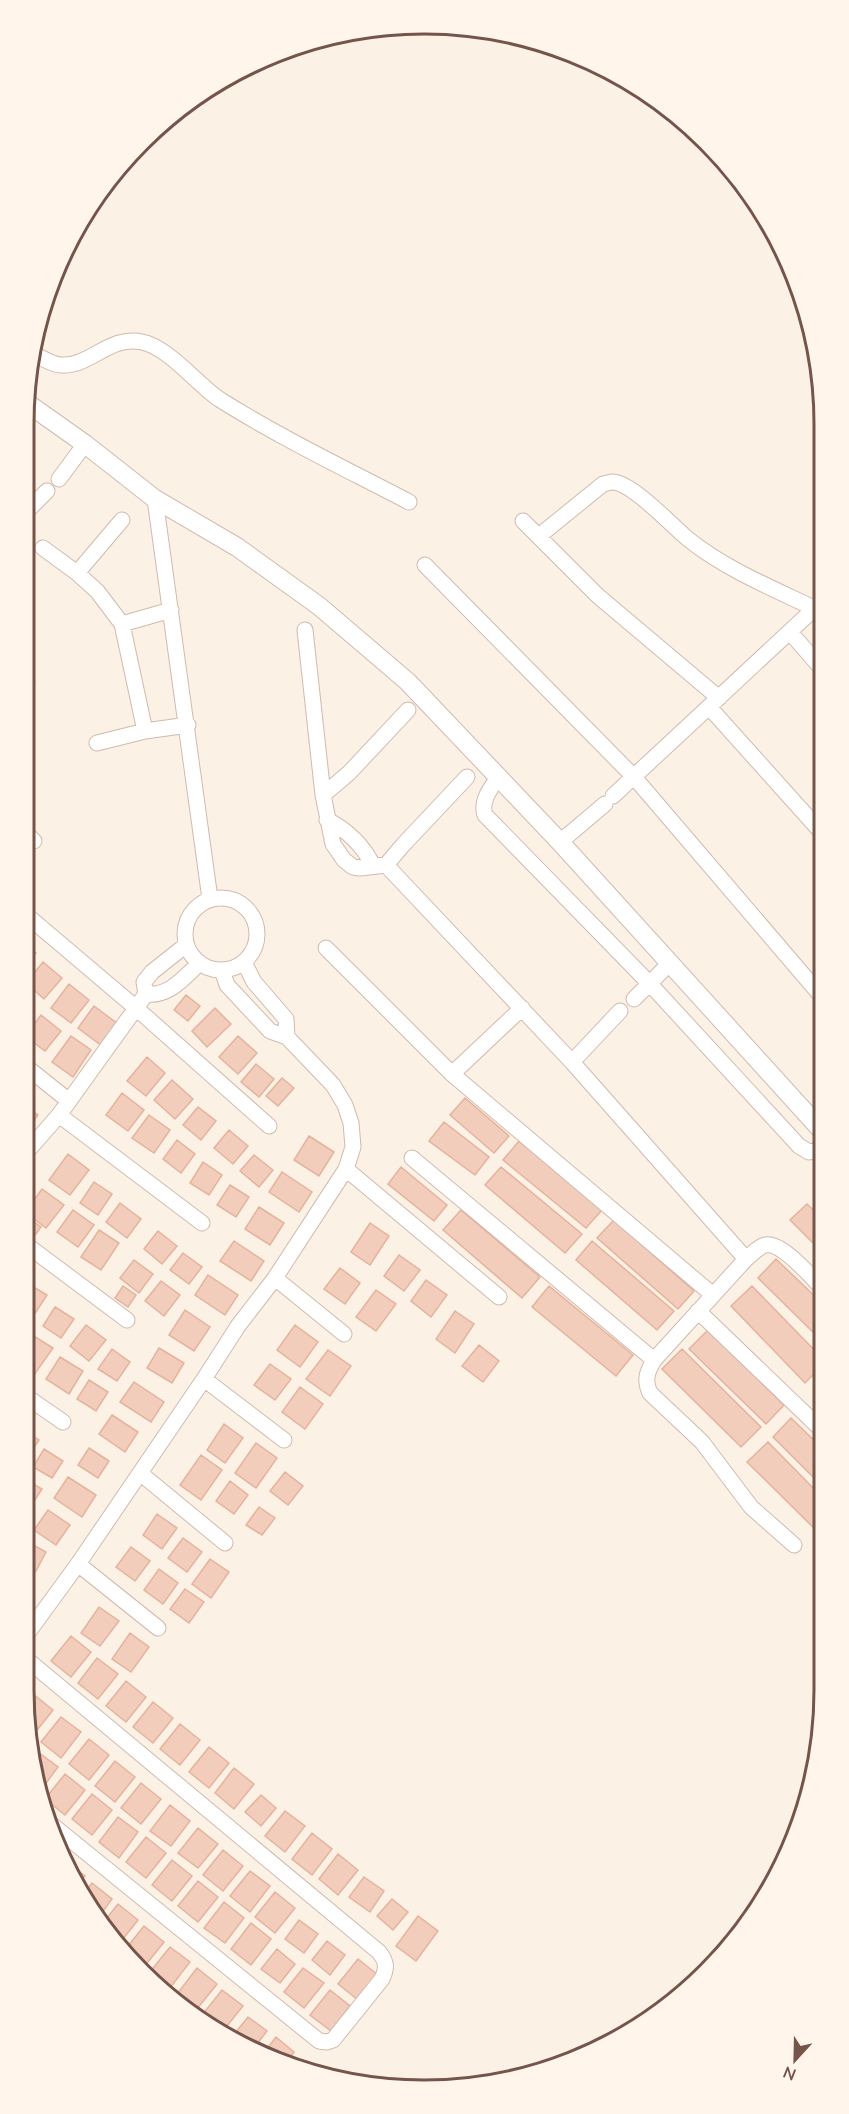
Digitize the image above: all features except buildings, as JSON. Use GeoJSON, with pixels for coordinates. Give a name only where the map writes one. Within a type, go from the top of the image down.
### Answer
{"type":"FeatureCollection","features":[{"type":"Feature","properties":{"kind":"street"},"geometry":{"type":"LineString","coordinates":[[41,358],[58,366],[72,364],[123,340],[143,342],[158,348],[217,397],[246,415],[409,502]]}},
{"type":"Feature","properties":{"kind":"street"},"geometry":{"type":"LineString","coordinates":[[35,408],[85,444],[155,499],[237,548],[319,606],[408,682],[498,776],[567,837],[669,964],[814,1122]]}},
{"type":"Feature","properties":{"kind":"street"},"geometry":{"type":"LineString","coordinates":[[59,479],[85,444]]}},
{"type":"Feature","properties":{"kind":"street"},"geometry":{"type":"LineString","coordinates":[[539,536],[603,484],[612,482],[623,485],[644,499],[690,541],[715,558],[814,608]]}},
{"type":"Feature","properties":{"kind":"street"},"geometry":{"type":"LineString","coordinates":[[34,504],[47,491]]}},
{"type":"Feature","properties":{"kind":"street"},"geometry":{"type":"LineString","coordinates":[[155,499],[188,724],[210,899]]}},
{"type":"Feature","properties":{"kind":"street"},"geometry":{"type":"LineString","coordinates":[[77,573],[122,520]]}},
{"type":"Feature","properties":{"kind":"street"},"geometry":{"type":"LineString","coordinates":[[523,521],[598,596],[714,702],[814,823]]}},
{"type":"Feature","properties":{"kind":"street"},"geometry":{"type":"LineString","coordinates":[[43,548],[97,591],[122,624],[145,731]]}},
{"type":"Feature","properties":{"kind":"street"},"geometry":{"type":"LineString","coordinates":[[425,566],[634,777],[814,987]]}},
{"type":"Feature","properties":{"kind":"street"},"geometry":{"type":"LineString","coordinates":[[122,624],[171,610]]}},
{"type":"Feature","properties":{"kind":"street"},"geometry":{"type":"LineString","coordinates":[[567,837],[789,632],[814,614]]}},
{"type":"Feature","properties":{"kind":"street"},"geometry":{"type":"LineString","coordinates":[[305,630],[327,820],[333,844],[344,860],[352,867],[380,866],[467,777]]}},
{"type":"Feature","properties":{"kind":"street"},"geometry":{"type":"LineString","coordinates":[[789,632],[814,660]]}},
{"type":"Feature","properties":{"kind":"street"},"geometry":{"type":"LineString","coordinates":[[323,795],[349,773],[408,710]]}},
{"type":"Feature","properties":{"kind":"street"},"geometry":{"type":"LineString","coordinates":[[97,742],[188,724]]}},
{"type":"Feature","properties":{"kind":"street"},"geometry":{"type":"LineString","coordinates":[[498,776],[485,800],[483,808],[485,815],[650,984],[799,1146],[809,1152],[814,1151]]}},
{"type":"Feature","properties":{"kind":"street"},"geometry":{"type":"LineString","coordinates":[[327,820],[349,834],[522,1008],[746,1259]]}},
{"type":"Feature","properties":{"kind":"street"},"geometry":{"type":"LineString","coordinates":[[222,898],[245,907],[256,929],[256,941],[252,952],[244,962],[222,970],[200,963],[186,945],[184,934],[191,912],[210,899],[222,898]]}},
{"type":"Feature","properties":{"kind":"street"},"geometry":{"type":"LineString","coordinates":[[34,921],[136,1008],[268,1126]]}},
{"type":"Feature","properties":{"kind":"street"},"geometry":{"type":"LineString","coordinates":[[34,1144],[59,1115],[146,994],[144,982],[152,972],[186,945]]}},
{"type":"Feature","properties":{"kind":"street"},"geometry":{"type":"LineString","coordinates":[[326,948],[452,1074],[713,1294]]}},
{"type":"Feature","properties":{"kind":"street"},"geometry":{"type":"LineString","coordinates":[[244,962],[254,982],[285,1019],[287,1037]]}},
{"type":"Feature","properties":{"kind":"street"},"geometry":{"type":"LineString","coordinates":[[146,994],[158,996],[170,989],[200,963]]}},
{"type":"Feature","properties":{"kind":"street"},"geometry":{"type":"LineString","coordinates":[[634,999],[669,964]]}},
{"type":"Feature","properties":{"kind":"street"},"geometry":{"type":"LineString","coordinates":[[34,1624],[204,1380],[238,1326],[275,1278],[346,1169],[353,1147],[351,1123],[345,1105],[333,1085],[287,1037],[270,1031],[227,985],[222,970]]}},
{"type":"Feature","properties":{"kind":"street"},"geometry":{"type":"LineString","coordinates":[[452,1074],[522,1008]]}},
{"type":"Feature","properties":{"kind":"street"},"geometry":{"type":"LineString","coordinates":[[572,1062],[620,1011]]}},
{"type":"Feature","properties":{"kind":"street"},"geometry":{"type":"LineString","coordinates":[[34,1073],[69,1101]]}},
{"type":"Feature","properties":{"kind":"street"},"geometry":{"type":"LineString","coordinates":[[59,1115],[202,1223]]}},
{"type":"Feature","properties":{"kind":"street"},"geometry":{"type":"LineString","coordinates":[[412,1158],[654,1360]]}},
{"type":"Feature","properties":{"kind":"street"},"geometry":{"type":"LineString","coordinates":[[346,1169],[499,1297]]}},
{"type":"Feature","properties":{"kind":"street"},"geometry":{"type":"LineString","coordinates":[[794,1545],[751,1507],[702,1442],[650,1394],[646,1384],[648,1371],[654,1360],[713,1294],[761,1246],[768,1244],[782,1249],[814,1280]]}},
{"type":"Feature","properties":{"kind":"street"},"geometry":{"type":"LineString","coordinates":[[34,1250],[127,1320]]}},
{"type":"Feature","properties":{"kind":"street"},"geometry":{"type":"LineString","coordinates":[[275,1278],[344,1334]]}},
{"type":"Feature","properties":{"kind":"street"},"geometry":{"type":"LineString","coordinates":[[698,1311],[814,1422]]}},
{"type":"Feature","properties":{"kind":"street"},"geometry":{"type":"LineString","coordinates":[[204,1380],[284,1440]]}},
{"type":"Feature","properties":{"kind":"street"},"geometry":{"type":"LineString","coordinates":[[34,1402],[63,1422]]}},
{"type":"Feature","properties":{"kind":"street"},"geometry":{"type":"LineString","coordinates":[[140,1473],[225,1543]]}},
{"type":"Feature","properties":{"kind":"street"},"geometry":{"type":"LineString","coordinates":[[78,1564],[158,1628]]}},
{"type":"Feature","properties":{"kind":"street"},"geometry":{"type":"LineString","coordinates":[[34,1665],[379,1952],[385,1959],[386,1969],[382,1979],[333,2040],[319,2041],[62,1833]]}}]}
